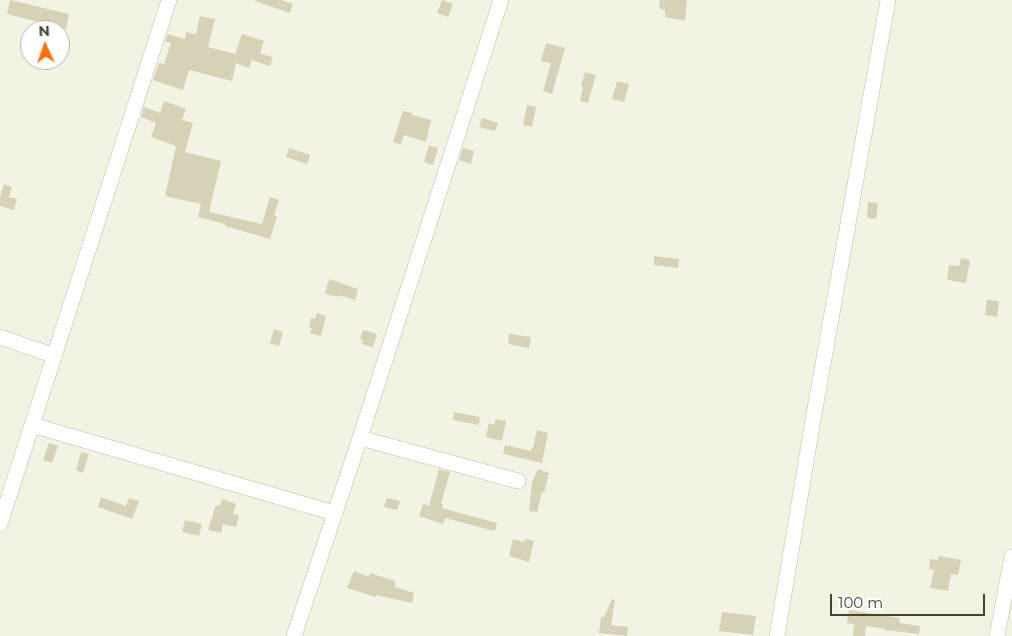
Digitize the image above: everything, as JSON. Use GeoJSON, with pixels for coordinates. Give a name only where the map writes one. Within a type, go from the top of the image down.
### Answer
{"type":"FeatureCollection","features":[{"type":"Feature","properties":{"kind":"street"},"geometry":{"type":"LineString","coordinates":[[0,524],[169,0]]}},
{"type":"Feature","properties":{"kind":"street"},"geometry":{"type":"LineString","coordinates":[[294,636],[360,438],[500,0]]}},
{"type":"Feature","properties":{"kind":"street"},"geometry":{"type":"LineString","coordinates":[[777,636],[813,420],[888,0]]}},
{"type":"Feature","properties":{"kind":"street"},"geometry":{"type":"LineString","coordinates":[[0,337],[55,356]]}},
{"type":"Feature","properties":{"kind":"street"},"geometry":{"type":"LineString","coordinates":[[32,425],[334,513]]}},
{"type":"Feature","properties":{"kind":"street"},"geometry":{"type":"LineString","coordinates":[[360,438],[518,481]]}},
{"type":"Feature","properties":{"kind":"street"},"geometry":{"type":"LineString","coordinates":[[997,636],[1012,557]]}},
{"type":"Feature","properties":{"kind":"building"},"geometry":{"type":"Polygon","coordinates":[[[10,0],[69,14],[68,20],[31,20],[7,14],[10,0]]]}},
{"type":"Feature","properties":{"kind":"building"},"geometry":{"type":"Polygon","coordinates":[[[255,0],[281,0],[293,4],[290,13],[255,0]]]}},
{"type":"Feature","properties":{"kind":"building"},"geometry":{"type":"Polygon","coordinates":[[[442,0],[453,4],[448,17],[437,13],[442,0]]]}},
{"type":"Feature","properties":{"kind":"building"},"geometry":{"type":"Polygon","coordinates":[[[660,0],[687,0],[685,21],[665,17],[665,10],[659,8],[660,0]]]}},
{"type":"Feature","properties":{"kind":"building"},"geometry":{"type":"Polygon","coordinates":[[[200,16],[215,19],[208,47],[235,54],[242,34],[264,41],[260,54],[273,57],[270,66],[252,60],[249,68],[236,63],[232,81],[189,70],[183,90],[153,80],[159,63],[164,64],[171,43],[165,41],[168,34],[185,39],[186,32],[196,34],[200,16]]]}},
{"type":"Feature","properties":{"kind":"building"},"geometry":{"type":"Polygon","coordinates":[[[546,43],[565,48],[552,94],[543,91],[551,63],[541,61],[546,43]]]}},
{"type":"Feature","properties":{"kind":"building"},"geometry":{"type":"Polygon","coordinates":[[[585,72],[596,75],[588,103],[580,101],[583,87],[581,86],[585,72]]]}},
{"type":"Feature","properties":{"kind":"building"},"geometry":{"type":"Polygon","coordinates":[[[617,81],[629,84],[624,102],[612,99],[617,81]]]}},
{"type":"Feature","properties":{"kind":"building"},"geometry":{"type":"Polygon","coordinates":[[[164,101],[186,109],[182,120],[193,123],[185,152],[221,161],[209,212],[262,224],[270,197],[279,200],[274,215],[277,216],[270,239],[198,217],[201,204],[165,196],[176,146],[151,137],[156,123],[141,117],[144,107],[160,113],[164,101]]]}},
{"type":"Feature","properties":{"kind":"building"},"geometry":{"type":"Polygon","coordinates":[[[527,105],[536,107],[532,127],[523,125],[527,105]]]}},
{"type":"Feature","properties":{"kind":"building"},"geometry":{"type":"Polygon","coordinates":[[[403,111],[431,120],[426,142],[404,135],[401,145],[393,142],[403,111]]]}},
{"type":"Feature","properties":{"kind":"building"},"geometry":{"type":"Polygon","coordinates":[[[482,118],[498,123],[495,131],[479,127],[482,118]]]}},
{"type":"Feature","properties":{"kind":"building"},"geometry":{"type":"Polygon","coordinates":[[[429,145],[438,148],[433,165],[424,162],[429,145]]]}},
{"type":"Feature","properties":{"kind":"building"},"geometry":{"type":"Polygon","coordinates":[[[289,148],[310,155],[307,164],[286,157],[289,148]]]}},
{"type":"Feature","properties":{"kind":"building"},"geometry":{"type":"Polygon","coordinates":[[[463,148],[474,151],[471,164],[459,160],[463,148]]]}},
{"type":"Feature","properties":{"kind":"building"},"geometry":{"type":"Polygon","coordinates":[[[4,184],[12,187],[9,197],[17,199],[14,210],[0,206],[0,197],[4,184]]]}},
{"type":"Feature","properties":{"kind":"building"},"geometry":{"type":"Polygon","coordinates":[[[868,202],[878,203],[876,219],[867,218],[868,202]]]}},
{"type":"Feature","properties":{"kind":"building"},"geometry":{"type":"Polygon","coordinates":[[[654,256],[679,259],[678,268],[654,265],[654,256]]]}},
{"type":"Feature","properties":{"kind":"building"},"geometry":{"type":"Polygon","coordinates":[[[961,258],[970,260],[966,283],[947,280],[949,265],[959,266],[961,258]]]}},
{"type":"Feature","properties":{"kind":"building"},"geometry":{"type":"Polygon","coordinates":[[[329,279],[358,289],[355,300],[340,295],[339,297],[325,294],[329,279]]]}},
{"type":"Feature","properties":{"kind":"building"},"geometry":{"type":"Polygon","coordinates":[[[987,300],[999,301],[997,317],[985,315],[987,300]]]}},
{"type":"Feature","properties":{"kind":"building"},"geometry":{"type":"Polygon","coordinates":[[[317,313],[326,316],[321,336],[310,333],[312,328],[309,327],[311,318],[315,319],[317,313]]]}},
{"type":"Feature","properties":{"kind":"building"},"geometry":{"type":"Polygon","coordinates":[[[274,329],[283,332],[279,346],[270,343],[274,329]]]}},
{"type":"Feature","properties":{"kind":"building"},"geometry":{"type":"Polygon","coordinates":[[[363,330],[377,334],[373,347],[362,344],[363,340],[360,339],[363,330]]]}},
{"type":"Feature","properties":{"kind":"building"},"geometry":{"type":"Polygon","coordinates":[[[509,334],[531,337],[529,348],[508,344],[509,334]]]}},
{"type":"Feature","properties":{"kind":"building"},"geometry":{"type":"Polygon","coordinates":[[[454,412],[480,417],[479,425],[453,420],[454,412]]]}},
{"type":"Feature","properties":{"kind":"building"},"geometry":{"type":"Polygon","coordinates":[[[496,419],[506,421],[502,441],[486,437],[489,423],[494,425],[496,419]]]}},
{"type":"Feature","properties":{"kind":"building"},"geometry":{"type":"Polygon","coordinates":[[[537,430],[548,433],[542,463],[503,454],[505,445],[531,451],[537,430]]]}},
{"type":"Feature","properties":{"kind":"building"},"geometry":{"type":"Polygon","coordinates":[[[49,443],[58,446],[52,463],[43,460],[49,443]]]}},
{"type":"Feature","properties":{"kind":"building"},"geometry":{"type":"Polygon","coordinates":[[[81,452],[89,454],[83,473],[76,470],[81,452]]]}},
{"type":"Feature","properties":{"kind":"building"},"geometry":{"type":"Polygon","coordinates":[[[439,469],[450,472],[441,504],[443,504],[442,508],[497,523],[495,531],[445,518],[443,524],[419,516],[423,504],[429,506],[439,469]]]}},
{"type":"Feature","properties":{"kind":"building"},"geometry":{"type":"Polygon","coordinates":[[[538,469],[549,473],[537,512],[529,511],[532,482],[538,469]]]}},
{"type":"Feature","properties":{"kind":"building"},"geometry":{"type":"Polygon","coordinates":[[[101,497],[126,506],[129,498],[139,501],[132,519],[98,507],[101,497]]]}},
{"type":"Feature","properties":{"kind":"building"},"geometry":{"type":"Polygon","coordinates":[[[387,498],[400,501],[397,510],[384,507],[387,498]]]}},
{"type":"Feature","properties":{"kind":"building"},"geometry":{"type":"Polygon","coordinates":[[[222,499],[236,504],[233,514],[239,515],[236,527],[223,524],[221,533],[208,530],[216,505],[220,506],[222,499]]]}},
{"type":"Feature","properties":{"kind":"building"},"geometry":{"type":"Polygon","coordinates":[[[185,520],[202,524],[199,536],[182,532],[185,520]]]}},
{"type":"Feature","properties":{"kind":"building"},"geometry":{"type":"Polygon","coordinates":[[[513,539],[524,542],[525,539],[534,541],[529,562],[509,556],[513,539]]]}},
{"type":"Feature","properties":{"kind":"building"},"geometry":{"type":"Polygon","coordinates":[[[939,556],[961,560],[958,575],[951,574],[948,591],[930,588],[934,570],[929,569],[930,559],[938,560],[939,556]]]}},
{"type":"Feature","properties":{"kind":"building"},"geometry":{"type":"Polygon","coordinates":[[[354,571],[369,577],[370,573],[395,581],[395,587],[414,593],[412,603],[376,595],[376,597],[347,588],[354,571]]]}},
{"type":"Feature","properties":{"kind":"building"},"geometry":{"type":"Polygon","coordinates":[[[612,599],[615,600],[611,625],[628,627],[627,636],[599,633],[601,617],[604,617],[612,599]]]}},
{"type":"Feature","properties":{"kind":"building"},"geometry":{"type":"Polygon","coordinates":[[[849,610],[900,618],[899,623],[920,626],[919,634],[866,626],[865,636],[853,636],[854,624],[847,623],[849,610]]]}},
{"type":"Feature","properties":{"kind":"building"},"geometry":{"type":"Polygon","coordinates":[[[722,612],[756,616],[753,635],[719,631],[722,612]]]}}]}
